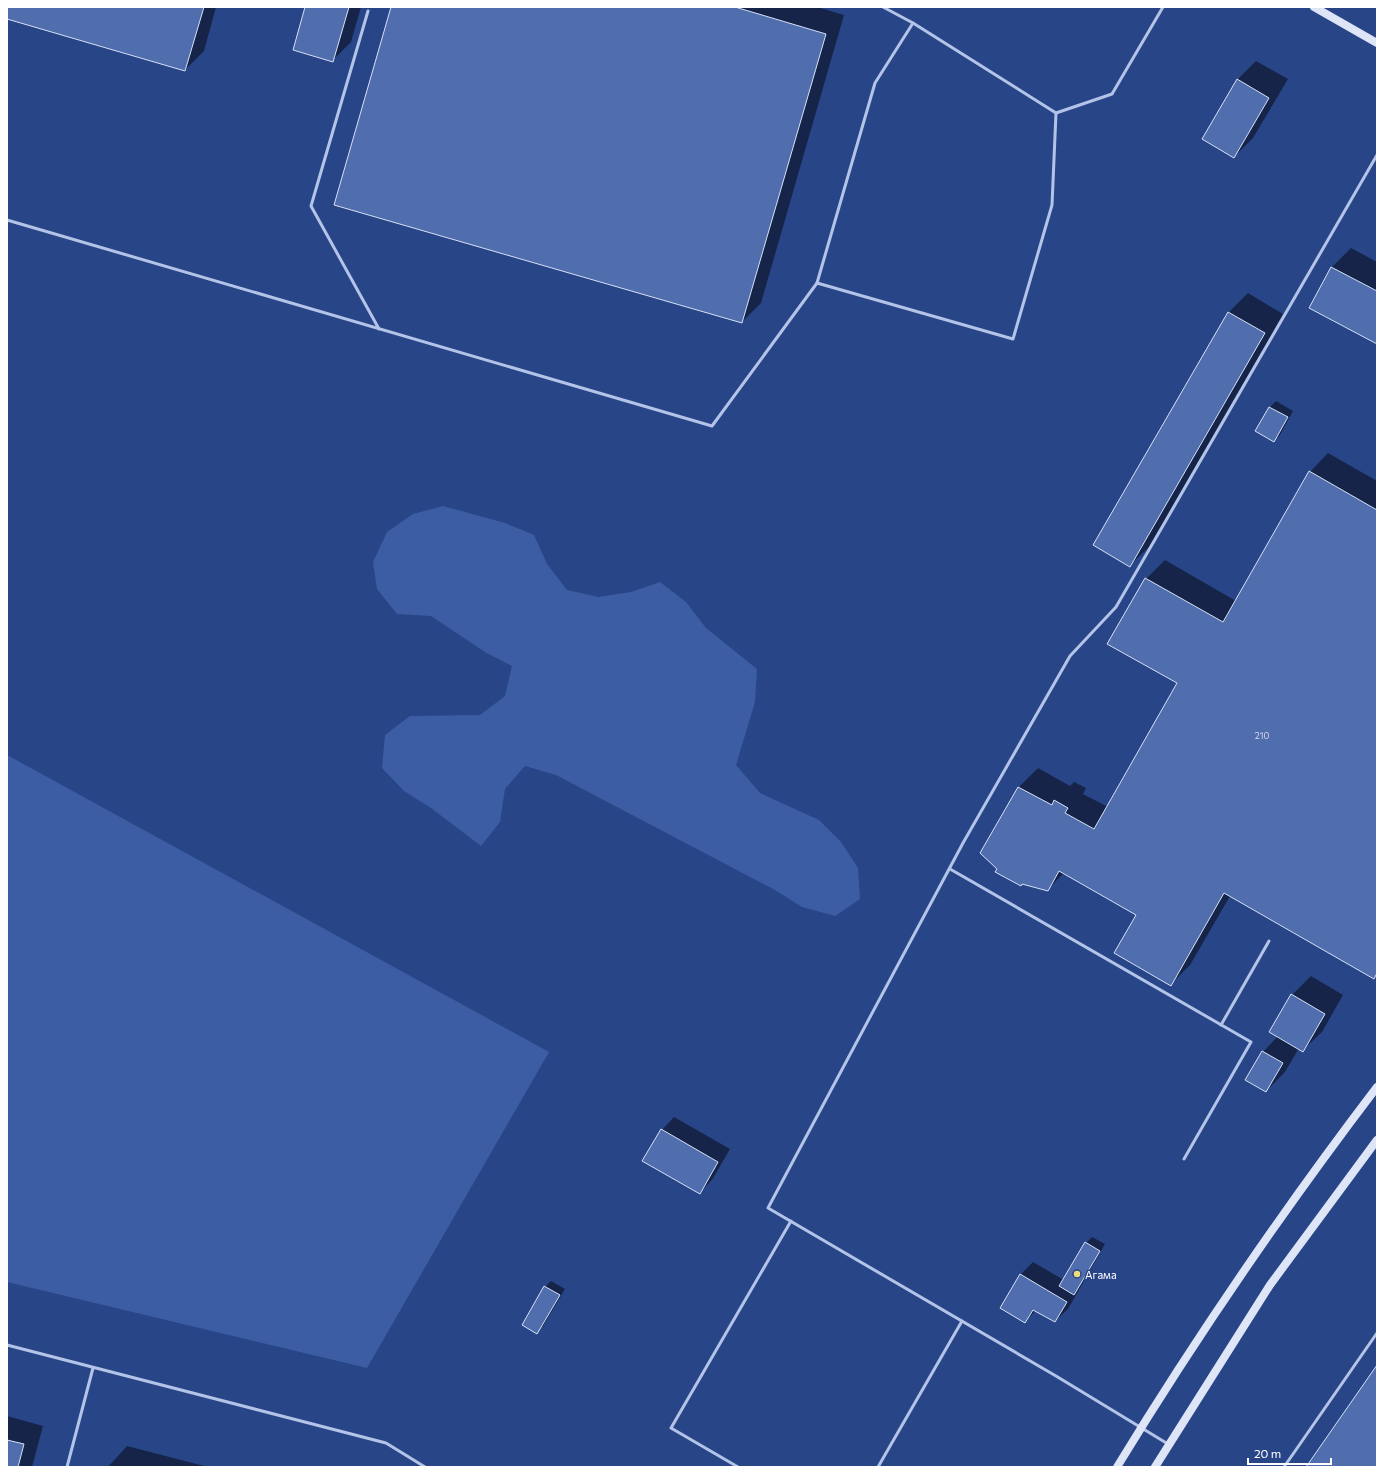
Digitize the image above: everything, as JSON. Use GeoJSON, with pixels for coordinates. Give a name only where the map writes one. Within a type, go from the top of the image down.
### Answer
{"type":"FeatureCollection","features":[{"type":"Feature","properties":{"kind":"main road"},"geometry":{"type":"LineString","coordinates":[[1314,7],[1377,43]]}},
{"type":"Feature","properties":{"kind":"main road"},"geometry":{"type":"LineString","coordinates":[[1116,1467],[1241,1274],[1321,1161],[1377,1087]]}},
{"type":"Feature","properties":{"kind":"main road"},"geometry":{"type":"LineString","coordinates":[[1154,1467],[1270,1285],[1377,1140]]}},
{"type":"Feature","properties":{"kind":"lane"},"geometry":{"type":"LineString","coordinates":[[883,7],[913,23],[1056,113]]}},
{"type":"Feature","properties":{"kind":"lane"},"geometry":{"type":"LineString","coordinates":[[1056,113],[1112,94],[1163,7]]}},
{"type":"Feature","properties":{"kind":"lane"},"geometry":{"type":"LineString","coordinates":[[368,11],[311,206],[378,329]]}},
{"type":"Feature","properties":{"kind":"lane"},"geometry":{"type":"LineString","coordinates":[[7,220],[712,426],[817,282],[876,83],[913,23]]}},
{"type":"Feature","properties":{"kind":"lane"},"geometry":{"type":"LineString","coordinates":[[817,282],[1013,339],[1052,205],[1056,113]]}},
{"type":"Feature","properties":{"kind":"lane"},"geometry":{"type":"LineString","coordinates":[[1168,1444],[962,1321],[768,1208],[950,869],[1070,656],[1116,607],[1377,155]]}},
{"type":"Feature","properties":{"kind":"lane"},"geometry":{"type":"LineString","coordinates":[[950,869],[1251,1042],[1184,1159]]}},
{"type":"Feature","properties":{"kind":"lane"},"geometry":{"type":"LineString","coordinates":[[1221,1025],[1269,941]]}},
{"type":"Feature","properties":{"kind":"lane"},"geometry":{"type":"LineString","coordinates":[[738,1467],[671,1428],[791,1221]]}},
{"type":"Feature","properties":{"kind":"lane"},"geometry":{"type":"LineString","coordinates":[[878,1467],[962,1321]]}},
{"type":"Feature","properties":{"kind":"lane"},"geometry":{"type":"LineString","coordinates":[[1284,1467],[1377,1334]]}},
{"type":"Feature","properties":{"kind":"lane"},"geometry":{"type":"LineString","coordinates":[[7,1345],[386,1443],[425,1467]]}},
{"type":"Feature","properties":{"kind":"lane"},"geometry":{"type":"LineString","coordinates":[[67,1467],[93,1368]]}},
{"type":"Feature","properties":{"kind":"shaded area"},"geometry":{"type":"Polygon","coordinates":[[[443,506],[505,523],[534,535],[547,564],[567,590],[598,597],[631,592],[660,582],[686,602],[706,628],[757,669],[755,702],[736,765],[760,793],[819,820],[841,842],[858,868],[860,899],[835,916],[802,907],[775,890],[556,775],[525,766],[505,789],[500,822],[481,846],[431,808],[404,791],[382,768],[385,735],[410,716],[480,715],[505,696],[512,666],[485,652],[431,616],[397,614],[377,589],[373,562],[387,532],[413,514],[443,506]]]}},
{"type":"Feature","properties":{"kind":"shaded area"},"geometry":{"type":"Polygon","coordinates":[[[7,755],[549,1052],[367,1368],[7,1282],[7,755]]]}},
{"type":"Feature","properties":{"kind":"building"},"geometry":{"type":"Polygon","coordinates":[[[7,7],[204,7],[185,71],[7,19],[7,7]]]}},
{"type":"Feature","properties":{"kind":"building"},"geometry":{"type":"Polygon","coordinates":[[[305,7],[349,7],[333,62],[293,50],[305,7]]]}},
{"type":"Feature","properties":{"kind":"building"},"geometry":{"type":"Polygon","coordinates":[[[391,7],[735,7],[826,34],[742,323],[334,205],[391,7]]]}},
{"type":"Feature","properties":{"kind":"building"},"geometry":{"type":"Polygon","coordinates":[[[1237,79],[1269,98],[1234,158],[1202,139],[1237,79]]]}},
{"type":"Feature","properties":{"kind":"building"},"geometry":{"type":"Polygon","coordinates":[[[1331,267],[1377,291],[1377,344],[1309,308],[1331,267]]]}},
{"type":"Feature","properties":{"kind":"building"},"geometry":{"type":"Polygon","coordinates":[[[1228,312],[1265,333],[1130,567],[1093,545],[1228,312]]]}},
{"type":"Feature","properties":{"kind":"building"},"geometry":{"type":"Polygon","coordinates":[[[1269,407],[1288,417],[1274,442],[1255,431],[1269,407]]]}},
{"type":"Feature","properties":{"kind":"building"},"geometry":{"type":"Polygon","coordinates":[[[1309,471],[1377,510],[1377,973],[1374,979],[1224,893],[1171,986],[1114,953],[1136,915],[1059,871],[1048,891],[1022,884],[1021,886],[995,872],[997,869],[980,853],[1018,787],[1052,805],[1054,800],[1068,808],[1065,813],[1094,829],[1177,683],[1107,644],[1145,578],[1223,622],[1309,471]]]}},
{"type":"Feature","properties":{"kind":"building"},"geometry":{"type":"Polygon","coordinates":[[[1291,994],[1325,1014],[1303,1052],[1269,1032],[1291,994]]]}},
{"type":"Feature","properties":{"kind":"building"},"geometry":{"type":"Polygon","coordinates":[[[1262,1051],[1283,1063],[1266,1092],[1245,1080],[1262,1051]]]}},
{"type":"Feature","properties":{"kind":"building"},"geometry":{"type":"Polygon","coordinates":[[[661,1129],[718,1162],[700,1194],[642,1161],[661,1129]]]}},
{"type":"Feature","properties":{"kind":"building"},"geometry":{"type":"Polygon","coordinates":[[[1085,1242],[1100,1251],[1074,1295],[1059,1286],[1085,1242]]]}},
{"type":"Feature","properties":{"kind":"building"},"geometry":{"type":"Polygon","coordinates":[[[1020,1274],[1067,1302],[1055,1322],[1033,1310],[1025,1323],[1000,1308],[1020,1274]]]}},
{"type":"Feature","properties":{"kind":"building"},"geometry":{"type":"Polygon","coordinates":[[[544,1286],[560,1295],[537,1334],[522,1325],[544,1286]]]}},
{"type":"Feature","properties":{"kind":"building"},"geometry":{"type":"Polygon","coordinates":[[[1377,1365],[1377,1467],[1306,1467],[1377,1365]]]}},
{"type":"Feature","properties":{"kind":"building"},"geometry":{"type":"Polygon","coordinates":[[[7,1440],[24,1444],[18,1467],[7,1467],[7,1440]]]}},
{"type":"Feature","properties":{"kind":"place","name":"Агама"},"geometry":{"type":"Point","coordinates":[1077,1274]}}]}
